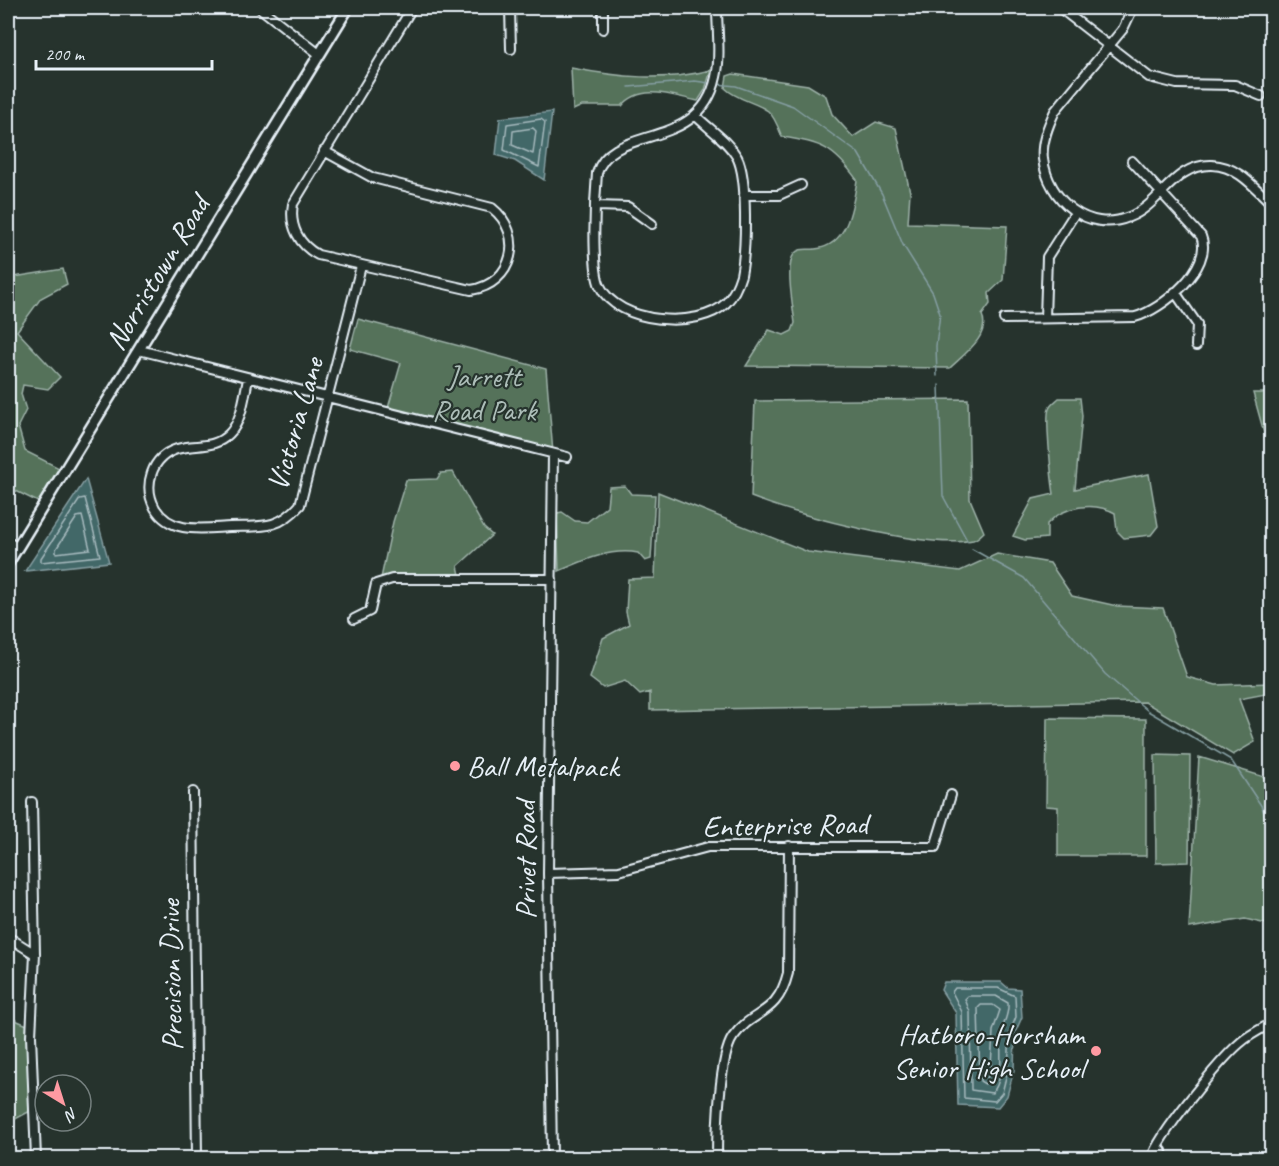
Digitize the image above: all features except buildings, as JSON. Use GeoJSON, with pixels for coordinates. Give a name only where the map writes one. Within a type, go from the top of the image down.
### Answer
{"type":"FeatureCollection","features":[{"type":"Feature","properties":{"kind":"main road","name":"Norristown Road"},"geometry":{"type":"LineString","coordinates":[[8,563],[245,172],[348,8]]}},
{"type":"Feature","properties":{"kind":"street"},"geometry":{"type":"LineString","coordinates":[[260,8],[319,54]]}},
{"type":"Feature","properties":{"kind":"street"},"geometry":{"type":"LineString","coordinates":[[324,152],[373,178],[492,208],[505,220],[512,238],[511,260],[507,268],[494,282],[471,290],[361,266],[312,252],[300,239],[292,222],[293,204],[324,152],[412,8]]}},
{"type":"Feature","properties":{"kind":"street"},"geometry":{"type":"LineString","coordinates":[[510,8],[511,50]]}},
{"type":"Feature","properties":{"kind":"street"},"geometry":{"type":"LineString","coordinates":[[603,8],[603,29]]}},
{"type":"Feature","properties":{"kind":"street"},"geometry":{"type":"LineString","coordinates":[[695,115],[734,153],[743,172],[742,268],[737,288],[720,308],[696,317],[643,317],[626,312],[608,299],[596,276],[597,172],[605,157],[617,147],[674,129],[695,115],[714,84],[717,8]]}},
{"type":"Feature","properties":{"kind":"street"},"geometry":{"type":"LineString","coordinates":[[1060,8],[1141,73],[1162,81],[1235,86],[1261,96]]}},
{"type":"Feature","properties":{"kind":"street"},"geometry":{"type":"LineString","coordinates":[[1134,8],[1123,29],[1055,111],[1046,133],[1043,157],[1048,178],[1058,196],[1075,213],[1098,221],[1123,219],[1142,211],[1186,171],[1201,166],[1219,165],[1238,172],[1272,204]]}},
{"type":"Feature","properties":{"kind":"street"},"geometry":{"type":"LineString","coordinates":[[1004,319],[1135,316],[1147,312],[1174,292],[1198,269],[1204,244],[1198,232],[1160,194],[1132,161]]}},
{"type":"Feature","properties":{"kind":"street"},"geometry":{"type":"LineString","coordinates":[[744,195],[779,195],[801,185]]}},
{"type":"Feature","properties":{"kind":"street"},"geometry":{"type":"LineString","coordinates":[[597,206],[628,207],[652,224]]}},
{"type":"Feature","properties":{"kind":"street"},"geometry":{"type":"LineString","coordinates":[[1045,318],[1047,257],[1075,213]]}},
{"type":"Feature","properties":{"kind":"street","name":"Victoria Lane"},"geometry":{"type":"LineString","coordinates":[[248,379],[237,423],[230,433],[213,445],[178,449],[153,468],[149,483],[152,500],[158,513],[173,524],[189,528],[272,526],[291,515],[303,499],[361,266]]}},
{"type":"Feature","properties":{"kind":"street"},"geometry":{"type":"LineString","coordinates":[[1174,292],[1197,324],[1196,346]]}},
{"type":"Feature","properties":{"kind":"street"},"geometry":{"type":"LineString","coordinates":[[139,350],[567,458]]}},
{"type":"Feature","properties":{"kind":"street","name":"Privet Road"},"geometry":{"type":"LineString","coordinates":[[552,1158],[548,873],[553,454]]}},
{"type":"Feature","properties":{"kind":"street"},"geometry":{"type":"LineString","coordinates":[[8,542],[17,548]]}},
{"type":"Feature","properties":{"kind":"street"},"geometry":{"type":"LineString","coordinates":[[354,619],[370,611],[376,584],[392,579],[552,579]]}},
{"type":"Feature","properties":{"kind":"street","name":"Precision Drive"},"geometry":{"type":"LineString","coordinates":[[193,792],[197,1158]]}},
{"type":"Feature","properties":{"kind":"street","name":"Enterprise Road"},"geometry":{"type":"LineString","coordinates":[[548,873],[619,871],[708,847],[935,847],[951,795]]}},
{"type":"Feature","properties":{"kind":"street"},"geometry":{"type":"LineString","coordinates":[[32,802],[35,954],[32,1036],[36,1158]]}},
{"type":"Feature","properties":{"kind":"street"},"geometry":{"type":"LineString","coordinates":[[717,1158],[717,1134],[726,1051],[740,1030],[772,1006],[785,987],[788,973],[789,846]]}},
{"type":"Feature","properties":{"kind":"street"},"geometry":{"type":"LineString","coordinates":[[8,937],[35,954]]}},
{"type":"Feature","properties":{"kind":"street"},"geometry":{"type":"LineString","coordinates":[[1152,1158],[1158,1142],[1233,1049],[1272,1023]]}},
{"type":"Feature","properties":{"kind":"street"},"geometry":{"type":"LineString","coordinates":[[1161,1156],[1162,1138]]}},
{"type":"Feature","properties":{"kind":"green space"},"geometry":{"type":"Polygon","coordinates":[[[571,68],[641,77],[676,76],[711,70],[705,90],[698,101],[668,94],[648,93],[630,99],[622,106],[582,106],[573,110],[571,68]]]}},
{"type":"Feature","properties":{"kind":"green space"},"geometry":{"type":"Polygon","coordinates":[[[733,74],[808,85],[826,96],[832,114],[853,137],[876,122],[896,128],[910,192],[908,223],[1007,226],[1003,280],[989,293],[990,304],[982,315],[983,330],[968,351],[950,368],[746,366],[769,330],[784,335],[792,331],[795,323],[790,287],[791,260],[798,250],[826,246],[842,233],[851,212],[857,180],[841,160],[826,148],[807,141],[782,137],[775,120],[768,111],[725,88],[727,76],[733,74]]]}},
{"type":"Feature","properties":{"kind":"green space"},"geometry":{"type":"Polygon","coordinates":[[[63,269],[67,284],[41,298],[17,331],[60,377],[48,389],[23,385],[21,394],[26,410],[18,426],[25,451],[65,471],[44,505],[8,487],[8,278],[63,269]]]}},
{"type":"Feature","properties":{"kind":"green space","name":"Jarrett Road Park"},"geometry":{"type":"Polygon","coordinates":[[[358,319],[546,369],[553,453],[388,408],[401,363],[350,349],[358,319]]]}},
{"type":"Feature","properties":{"kind":"green space"},"geometry":{"type":"Polygon","coordinates":[[[1253,393],[1271,393],[1271,458],[1253,393]]]}},
{"type":"Feature","properties":{"kind":"green space"},"geometry":{"type":"Polygon","coordinates":[[[1059,398],[1080,398],[1082,416],[1075,489],[1149,474],[1158,526],[1151,535],[1124,538],[1117,531],[1115,513],[1107,509],[1088,506],[1070,509],[1054,518],[1047,524],[1047,538],[1025,540],[1013,536],[1033,499],[1054,494],[1048,415],[1049,409],[1059,398]]]}},
{"type":"Feature","properties":{"kind":"green space"},"geometry":{"type":"Polygon","coordinates":[[[968,399],[970,499],[984,532],[979,537],[952,542],[894,536],[799,513],[751,497],[755,401],[968,399]]]}},
{"type":"Feature","properties":{"kind":"green space"},"geometry":{"type":"Polygon","coordinates":[[[453,472],[484,528],[492,535],[458,566],[461,579],[380,583],[393,522],[406,480],[437,479],[441,473],[453,472]]]}},
{"type":"Feature","properties":{"kind":"green space"},"geometry":{"type":"Polygon","coordinates":[[[625,486],[631,494],[655,495],[651,559],[645,561],[638,553],[618,552],[588,559],[559,571],[557,513],[562,512],[575,521],[587,522],[607,506],[609,487],[625,486]]]}},
{"type":"Feature","properties":{"kind":"green space"},"geometry":{"type":"Polygon","coordinates":[[[658,492],[808,552],[960,571],[997,554],[1050,563],[1072,596],[1117,606],[1163,608],[1187,677],[1216,685],[1271,683],[1271,693],[1239,699],[1255,742],[1233,755],[1145,702],[650,710],[650,692],[640,695],[625,681],[603,688],[590,678],[603,638],[629,624],[626,612],[628,579],[655,578],[658,492]]]}},
{"type":"Feature","properties":{"kind":"green space"},"geometry":{"type":"Polygon","coordinates":[[[1047,718],[1146,719],[1146,856],[1058,856],[1058,807],[1046,806],[1047,718]]]}},
{"type":"Feature","properties":{"kind":"green space"},"geometry":{"type":"Polygon","coordinates":[[[1155,755],[1190,756],[1189,862],[1156,863],[1155,755]]]}},
{"type":"Feature","properties":{"kind":"green space"},"geometry":{"type":"Polygon","coordinates":[[[1199,757],[1271,779],[1271,925],[1245,919],[1189,928],[1199,757]]]}},
{"type":"Feature","properties":{"kind":"green space"},"geometry":{"type":"Polygon","coordinates":[[[8,1017],[32,1027],[33,1073],[33,1110],[8,1123],[8,1017]]]}},
{"type":"Feature","properties":{"kind":"water"},"geometry":{"type":"Polygon","coordinates":[[[552,112],[544,180],[515,161],[496,155],[500,118],[552,112]]]}},
{"type":"Feature","properties":{"kind":"water"},"geometry":{"type":"Polygon","coordinates":[[[86,479],[109,562],[25,571],[86,479]]]}},
{"type":"Feature","properties":{"kind":"water"},"geometry":{"type":"Polygon","coordinates":[[[944,982],[1001,982],[1008,988],[1020,989],[1022,1017],[1015,1033],[1014,1070],[1007,1096],[998,1107],[958,1105],[956,1013],[941,990],[944,982]]]}},
{"type":"Feature","properties":{"kind":"waterway"},"geometry":{"type":"LineString","coordinates":[[629,87],[695,81],[709,83]]}},
{"type":"Feature","properties":{"kind":"waterway"},"geometry":{"type":"LineString","coordinates":[[717,84],[736,86],[793,106],[858,153],[882,194],[903,245],[933,293],[940,314],[936,346],[937,376]]}},
{"type":"Feature","properties":{"kind":"waterway"},"geometry":{"type":"LineString","coordinates":[[939,385],[943,496],[968,542]]}},
{"type":"Feature","properties":{"kind":"waterway"},"geometry":{"type":"LineString","coordinates":[[972,549],[1024,578],[1105,674],[1148,711],[1231,760],[1262,807],[1272,836]]}},
{"type":"Feature","properties":{"kind":"place","name":"Ball Metalpack"},"geometry":{"type":"Point","coordinates":[455,766]}},
{"type":"Feature","properties":{"kind":"place","name":"Hatboro-Horsham Senior High School"},"geometry":{"type":"Point","coordinates":[1096,1051]}}]}
